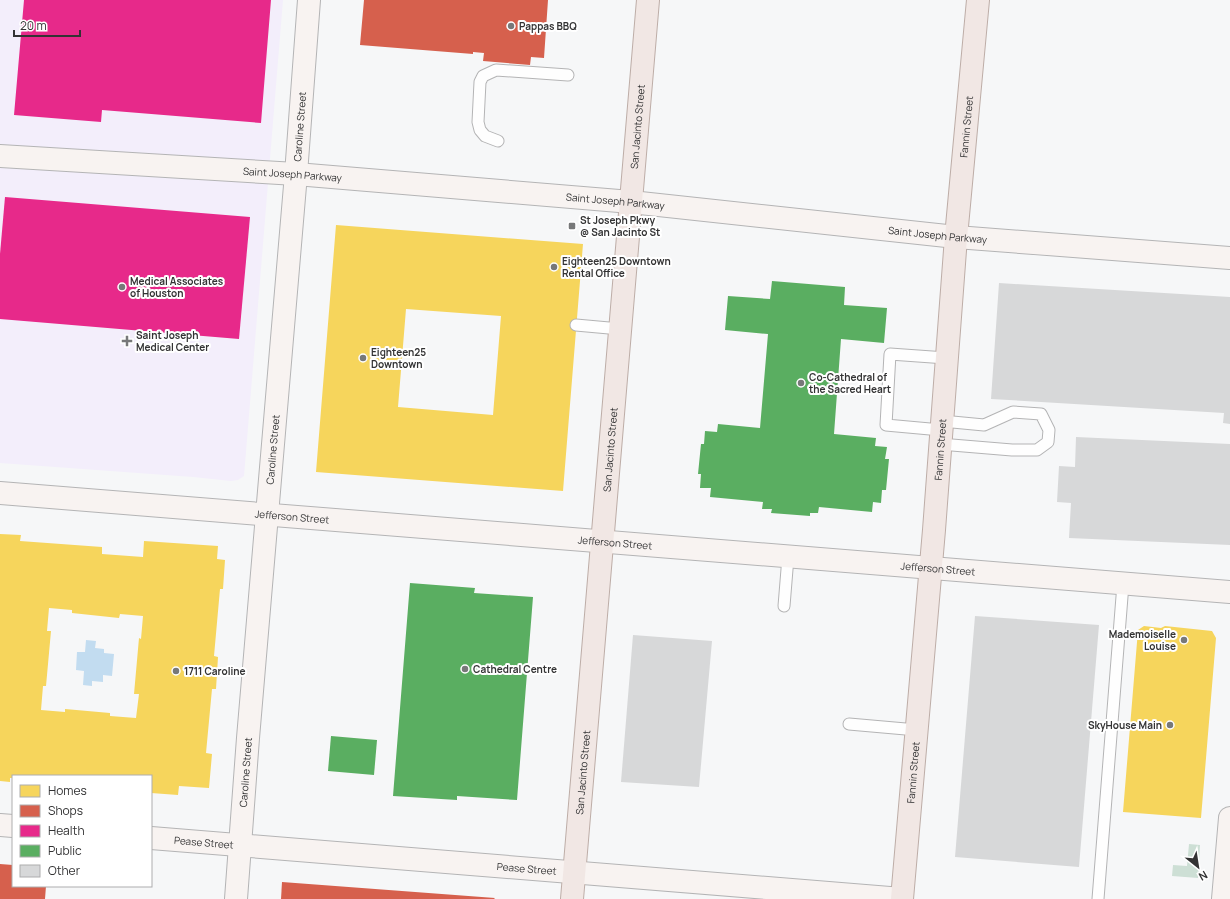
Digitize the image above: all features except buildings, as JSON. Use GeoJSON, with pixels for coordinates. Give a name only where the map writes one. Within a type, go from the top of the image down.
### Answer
{"type":"FeatureCollection","features":[{"type":"Feature","properties":{"kind":"main road","name":"San Jacinto Street"},"geometry":{"type":"LineString","coordinates":[[572,899],[648,0]]}},
{"type":"Feature","properties":{"kind":"main road","name":"Fannin Street"},"geometry":{"type":"LineString","coordinates":[[902,899],[931,568],[956,237],[978,0]]}},
{"type":"Feature","properties":{"kind":"street","name":"Caroline Street"},"geometry":{"type":"LineString","coordinates":[[236,899],[266,514],[296,174],[309,0]]}},
{"type":"Feature","properties":{"kind":"street","name":"Saint Joseph Parkway"},"geometry":{"type":"LineString","coordinates":[[0,156],[296,174],[631,202],[956,237],[1230,258]]}},
{"type":"Feature","properties":{"kind":"street","name":"Jefferson Street"},"geometry":{"type":"LineString","coordinates":[[0,493],[1230,592]]}},
{"type":"Feature","properties":{"kind":"street"},"geometry":{"type":"LineString","coordinates":[[1223,899],[1230,818]]}},
{"type":"Feature","properties":{"kind":"street"},"geometry":{"type":"LineString","coordinates":[[0,825],[12,826]]}},
{"type":"Feature","properties":{"kind":"street","name":"Pease Street"},"geometry":{"type":"LineString","coordinates":[[152,838],[902,899]]}},
{"type":"Feature","properties":{"kind":"lane"},"geometry":{"type":"LineString","coordinates":[[498,140],[485,136],[480,130],[478,122],[480,82],[483,76],[496,70],[568,75]]}},
{"type":"Feature","properties":{"kind":"lane"},"geometry":{"type":"LineString","coordinates":[[576,325],[620,329]]}},
{"type":"Feature","properties":{"kind":"lane"},"geometry":{"type":"LineString","coordinates":[[941,432],[984,425],[1013,412],[1041,414],[1049,430],[1049,436],[1048,442],[1037,450],[1012,450],[941,432],[886,425],[890,354],[946,358]]}},
{"type":"Feature","properties":{"kind":"lane"},"geometry":{"type":"LineString","coordinates":[[784,606],[788,557]]}},
{"type":"Feature","properties":{"kind":"lane"},"geometry":{"type":"LineString","coordinates":[[1098,899],[1122,584]]}},
{"type":"Feature","properties":{"kind":"lane"},"geometry":{"type":"LineString","coordinates":[[849,724],[917,730]]}},
{"type":"Feature","properties":{"kind":"shaded area","name":"Saint Joseph Medical Center"},"geometry":{"type":"Polygon","coordinates":[[[0,0],[283,0],[244,476],[238,480],[231,481],[0,463],[0,0]]]}},
{"type":"Feature","properties":{"kind":"green space"},"geometry":{"type":"Polygon","coordinates":[[[1189,844],[1200,845],[1198,878],[1172,876],[1173,865],[1187,866],[1189,844]]]}},
{"type":"Feature","properties":{"kind":"water"},"geometry":{"type":"Polygon","coordinates":[[[86,640],[96,641],[95,648],[104,649],[104,653],[114,654],[112,676],[103,675],[103,682],[92,681],[92,686],[83,685],[84,671],[76,670],[77,652],[85,652],[86,640]]]}},
{"type":"Feature","properties":{"kind":"place","name":"Pappas BBQ"},"geometry":{"type":"Point","coordinates":[511,26]}},
{"type":"Feature","properties":{"kind":"place","name":"St Joseph Pkwy @ San Jacinto St"},"geometry":{"type":"Point","coordinates":[572,226]}},
{"type":"Feature","properties":{"kind":"place","name":"Eighteen25 Downtown Rental Office"},"geometry":{"type":"Point","coordinates":[554,267]}},
{"type":"Feature","properties":{"kind":"place","name":"Medical Associates of Houston"},"geometry":{"type":"Point","coordinates":[122,287]}},
{"type":"Feature","properties":{"kind":"place","name":"Saint Joseph Medical Center"},"geometry":{"type":"Point","coordinates":[127,341]}},
{"type":"Feature","properties":{"kind":"place","name":"Eighteen25 Downtown"},"geometry":{"type":"Point","coordinates":[363,358]}},
{"type":"Feature","properties":{"kind":"place","name":"Co-Cathedral of the Sacred Heart"},"geometry":{"type":"Point","coordinates":[801,383]}},
{"type":"Feature","properties":{"kind":"place","name":"Mademoiselle Louise"},"geometry":{"type":"Point","coordinates":[1184,640]}},
{"type":"Feature","properties":{"kind":"place","name":"Cathedral Centre"},"geometry":{"type":"Point","coordinates":[465,669]}},
{"type":"Feature","properties":{"kind":"place","name":"1711 Caroline"},"geometry":{"type":"Point","coordinates":[176,671]}},
{"type":"Feature","properties":{"kind":"place","name":"SkyHouse Main"},"geometry":{"type":"Point","coordinates":[1170,725]}}]}
